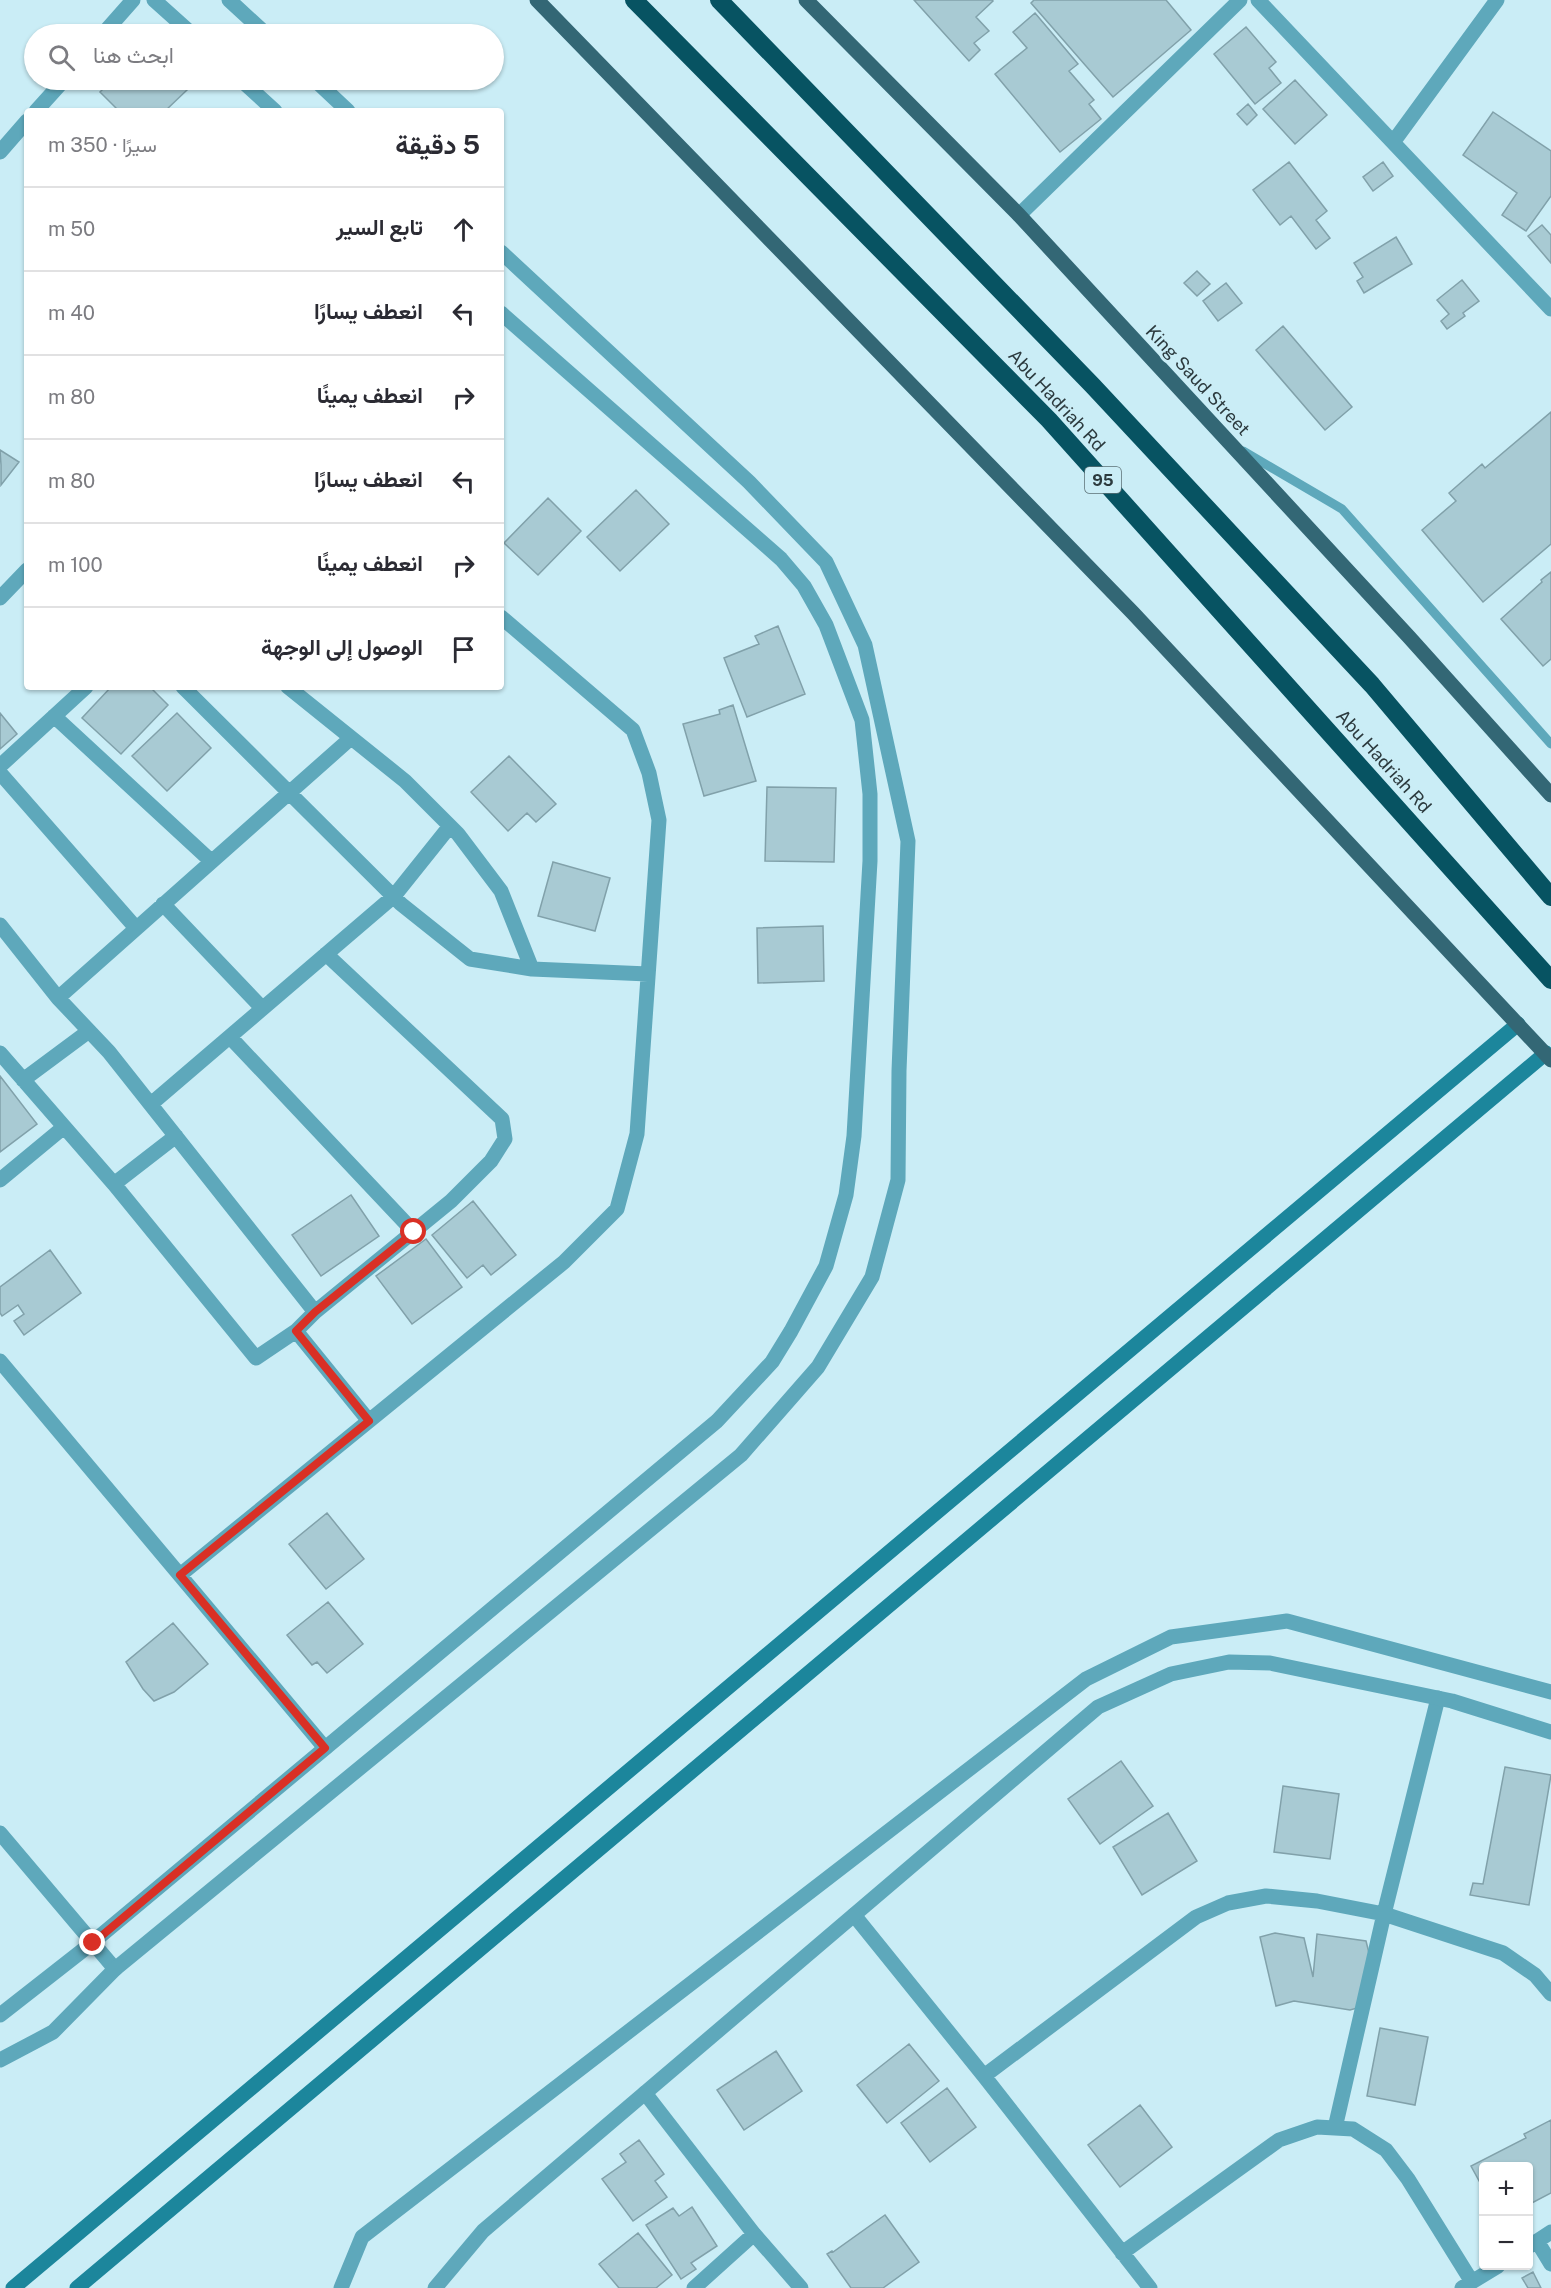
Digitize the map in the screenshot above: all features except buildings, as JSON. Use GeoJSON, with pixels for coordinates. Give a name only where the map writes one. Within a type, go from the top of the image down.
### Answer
{"type":"FeatureCollection","features":[{"type":"Feature","properties":{"kind":"highway","name":"Abu Hadriah Rd"},"geometry":{"type":"LineString","coordinates":[[634,0],[1048,420],[1551,980]]}},
{"type":"Feature","properties":{"kind":"highway","name":"Abu Hadriah Rd"},"geometry":{"type":"LineString","coordinates":[[719,0],[1085,377],[1372,685],[1551,897]]}},
{"type":"Feature","properties":{"kind":"main road"},"geometry":{"type":"LineString","coordinates":[[77,2288],[1549,1056],[1133,613],[537,0]]}},
{"type":"Feature","properties":{"kind":"main road","name":"King Saud Street"},"geometry":{"type":"LineString","coordinates":[[806,0],[1019,215],[1551,795]]}},
{"type":"Feature","properties":{"kind":"main road"},"geometry":{"type":"LineString","coordinates":[[13,2288],[1518,1024]]}},
{"type":"Feature","properties":{"kind":"street"},"geometry":{"type":"LineString","coordinates":[[112,24],[133,0]]}},
{"type":"Feature","properties":{"kind":"street"},"geometry":{"type":"LineString","coordinates":[[154,0],[181,24]]}},
{"type":"Feature","properties":{"kind":"street"},"geometry":{"type":"LineString","coordinates":[[229,0],[255,24]]}},
{"type":"Feature","properties":{"kind":"street"},"geometry":{"type":"LineString","coordinates":[[1019,215],[1240,0]]}},
{"type":"Feature","properties":{"kind":"street"},"geometry":{"type":"LineString","coordinates":[[1258,0],[1551,309]]}},
{"type":"Feature","properties":{"kind":"street"},"geometry":{"type":"LineString","coordinates":[[1394,141],[1497,0]]}},
{"type":"Feature","properties":{"kind":"street"},"geometry":{"type":"LineString","coordinates":[[39,108],[55,90]]}},
{"type":"Feature","properties":{"kind":"street"},"geometry":{"type":"LineString","coordinates":[[252,90],[272,108]]}},
{"type":"Feature","properties":{"kind":"street"},"geometry":{"type":"LineString","coordinates":[[326,90],[345,108]]}},
{"type":"Feature","properties":{"kind":"street"},"geometry":{"type":"LineString","coordinates":[[0,152],[24,124]]}},
{"type":"Feature","properties":{"kind":"street"},"geometry":{"type":"LineString","coordinates":[[0,2060],[53,2032],[115,1969],[741,1455],[818,1367],[872,1277],[898,1180],[899,1071],[908,841],[865,645],[826,562],[749,482],[504,255]]}},
{"type":"Feature","properties":{"kind":"street"},"geometry":{"type":"LineString","coordinates":[[0,2015],[93,1943],[717,1421],[772,1362],[826,1266],[846,1195],[854,1136],[870,861],[870,794],[862,720],[826,625],[804,586],[781,559],[504,316]]}},
{"type":"Feature","properties":{"kind":"street"},"geometry":{"type":"LineString","coordinates":[[0,598],[24,573]]}},
{"type":"Feature","properties":{"kind":"street"},"geometry":{"type":"LineString","coordinates":[[180,1575],[564,1262],[617,1209],[637,1134],[659,820],[649,773],[633,730],[504,620]]}},
{"type":"Feature","properties":{"kind":"street"},"geometry":{"type":"LineString","coordinates":[[0,766],[83,690]]}},
{"type":"Feature","properties":{"kind":"street"},"geometry":{"type":"LineString","coordinates":[[186,690],[394,896],[470,959],[532,969],[648,974]]}},
{"type":"Feature","properties":{"kind":"street"},"geometry":{"type":"LineString","coordinates":[[292,690],[405,781],[450,826],[501,891],[532,969]]}},
{"type":"Feature","properties":{"kind":"street"},"geometry":{"type":"LineString","coordinates":[[54,716],[212,861]]}},
{"type":"Feature","properties":{"kind":"street"},"geometry":{"type":"LineString","coordinates":[[58,998],[351,738]]}},
{"type":"Feature","properties":{"kind":"street"},"geometry":{"type":"LineString","coordinates":[[0,773],[136,928]]}},
{"type":"Feature","properties":{"kind":"street"},"geometry":{"type":"LineString","coordinates":[[151,1104],[394,896],[450,826]]}},
{"type":"Feature","properties":{"kind":"street"},"geometry":{"type":"LineString","coordinates":[[163,904],[262,1008]]}},
{"type":"Feature","properties":{"kind":"street"},"geometry":{"type":"LineString","coordinates":[[0,925],[58,998],[109,1052],[315,1312]]}},
{"type":"Feature","properties":{"kind":"street"},"geometry":{"type":"LineString","coordinates":[[0,1053],[114,1184],[256,1358],[296,1331],[315,1312],[451,1202],[491,1161],[505,1139],[502,1119],[326,954]]}},
{"type":"Feature","properties":{"kind":"street"},"geometry":{"type":"LineString","coordinates":[[23,1080],[89,1031]]}},
{"type":"Feature","properties":{"kind":"street"},"geometry":{"type":"LineString","coordinates":[[230,1036],[414,1232]]}},
{"type":"Feature","properties":{"kind":"street"},"geometry":{"type":"LineString","coordinates":[[0,1180],[64,1127]]}},
{"type":"Feature","properties":{"kind":"street"},"geometry":{"type":"LineString","coordinates":[[114,1184],[176,1136]]}},
{"type":"Feature","properties":{"kind":"street"},"geometry":{"type":"LineString","coordinates":[[296,1331],[369,1421]]}},
{"type":"Feature","properties":{"kind":"street"},"geometry":{"type":"LineString","coordinates":[[0,1361],[325,1748]]}},
{"type":"Feature","properties":{"kind":"street"},"geometry":{"type":"LineString","coordinates":[[341,2288],[362,2238],[1086,1679],[1171,1637],[1287,1622],[1551,1692]]}},
{"type":"Feature","properties":{"kind":"street"},"geometry":{"type":"LineString","coordinates":[[435,2288],[483,2231],[1098,1707],[1171,1674],[1229,1662],[1270,1663],[1438,1698],[1551,1732]]}},
{"type":"Feature","properties":{"kind":"street"},"geometry":{"type":"LineString","coordinates":[[1335,2128],[1384,1914],[1438,1698]]}},
{"type":"Feature","properties":{"kind":"street"},"geometry":{"type":"LineString","coordinates":[[0,1833],[115,1969]]}},
{"type":"Feature","properties":{"kind":"street"},"geometry":{"type":"LineString","coordinates":[[984,2076],[1196,1917],[1228,1903],[1266,1896],[1317,1901],[1384,1914],[1503,1953],[1535,1975],[1551,1994]]}},
{"type":"Feature","properties":{"kind":"street"},"geometry":{"type":"LineString","coordinates":[[854,1915],[1150,2288]]}},
{"type":"Feature","properties":{"kind":"street"},"geometry":{"type":"LineString","coordinates":[[645,2093],[754,2234],[801,2288]]}},
{"type":"Feature","properties":{"kind":"street"},"geometry":{"type":"LineString","coordinates":[[1122,2253],[1279,2140],[1317,2127],[1353,2129],[1386,2150],[1408,2179],[1467,2285],[1490,2270]]}},
{"type":"Feature","properties":{"kind":"street"},"geometry":{"type":"LineString","coordinates":[[1551,2232],[1533,2244],[1551,2264]]}},
{"type":"Feature","properties":{"kind":"street"},"geometry":{"type":"LineString","coordinates":[[694,2288],[754,2234]]}},
{"type":"Feature","properties":{"kind":"lane"},"geometry":{"type":"LineString","coordinates":[[1229,442],[1342,509],[1551,744]]}},
{"type":"Feature","properties":{"kind":"route"},"geometry":{"type":"LineString","coordinates":[[93,1943],[325,1748],[180,1575],[369,1421],[296,1331],[315,1312],[414,1232]]}}]}
